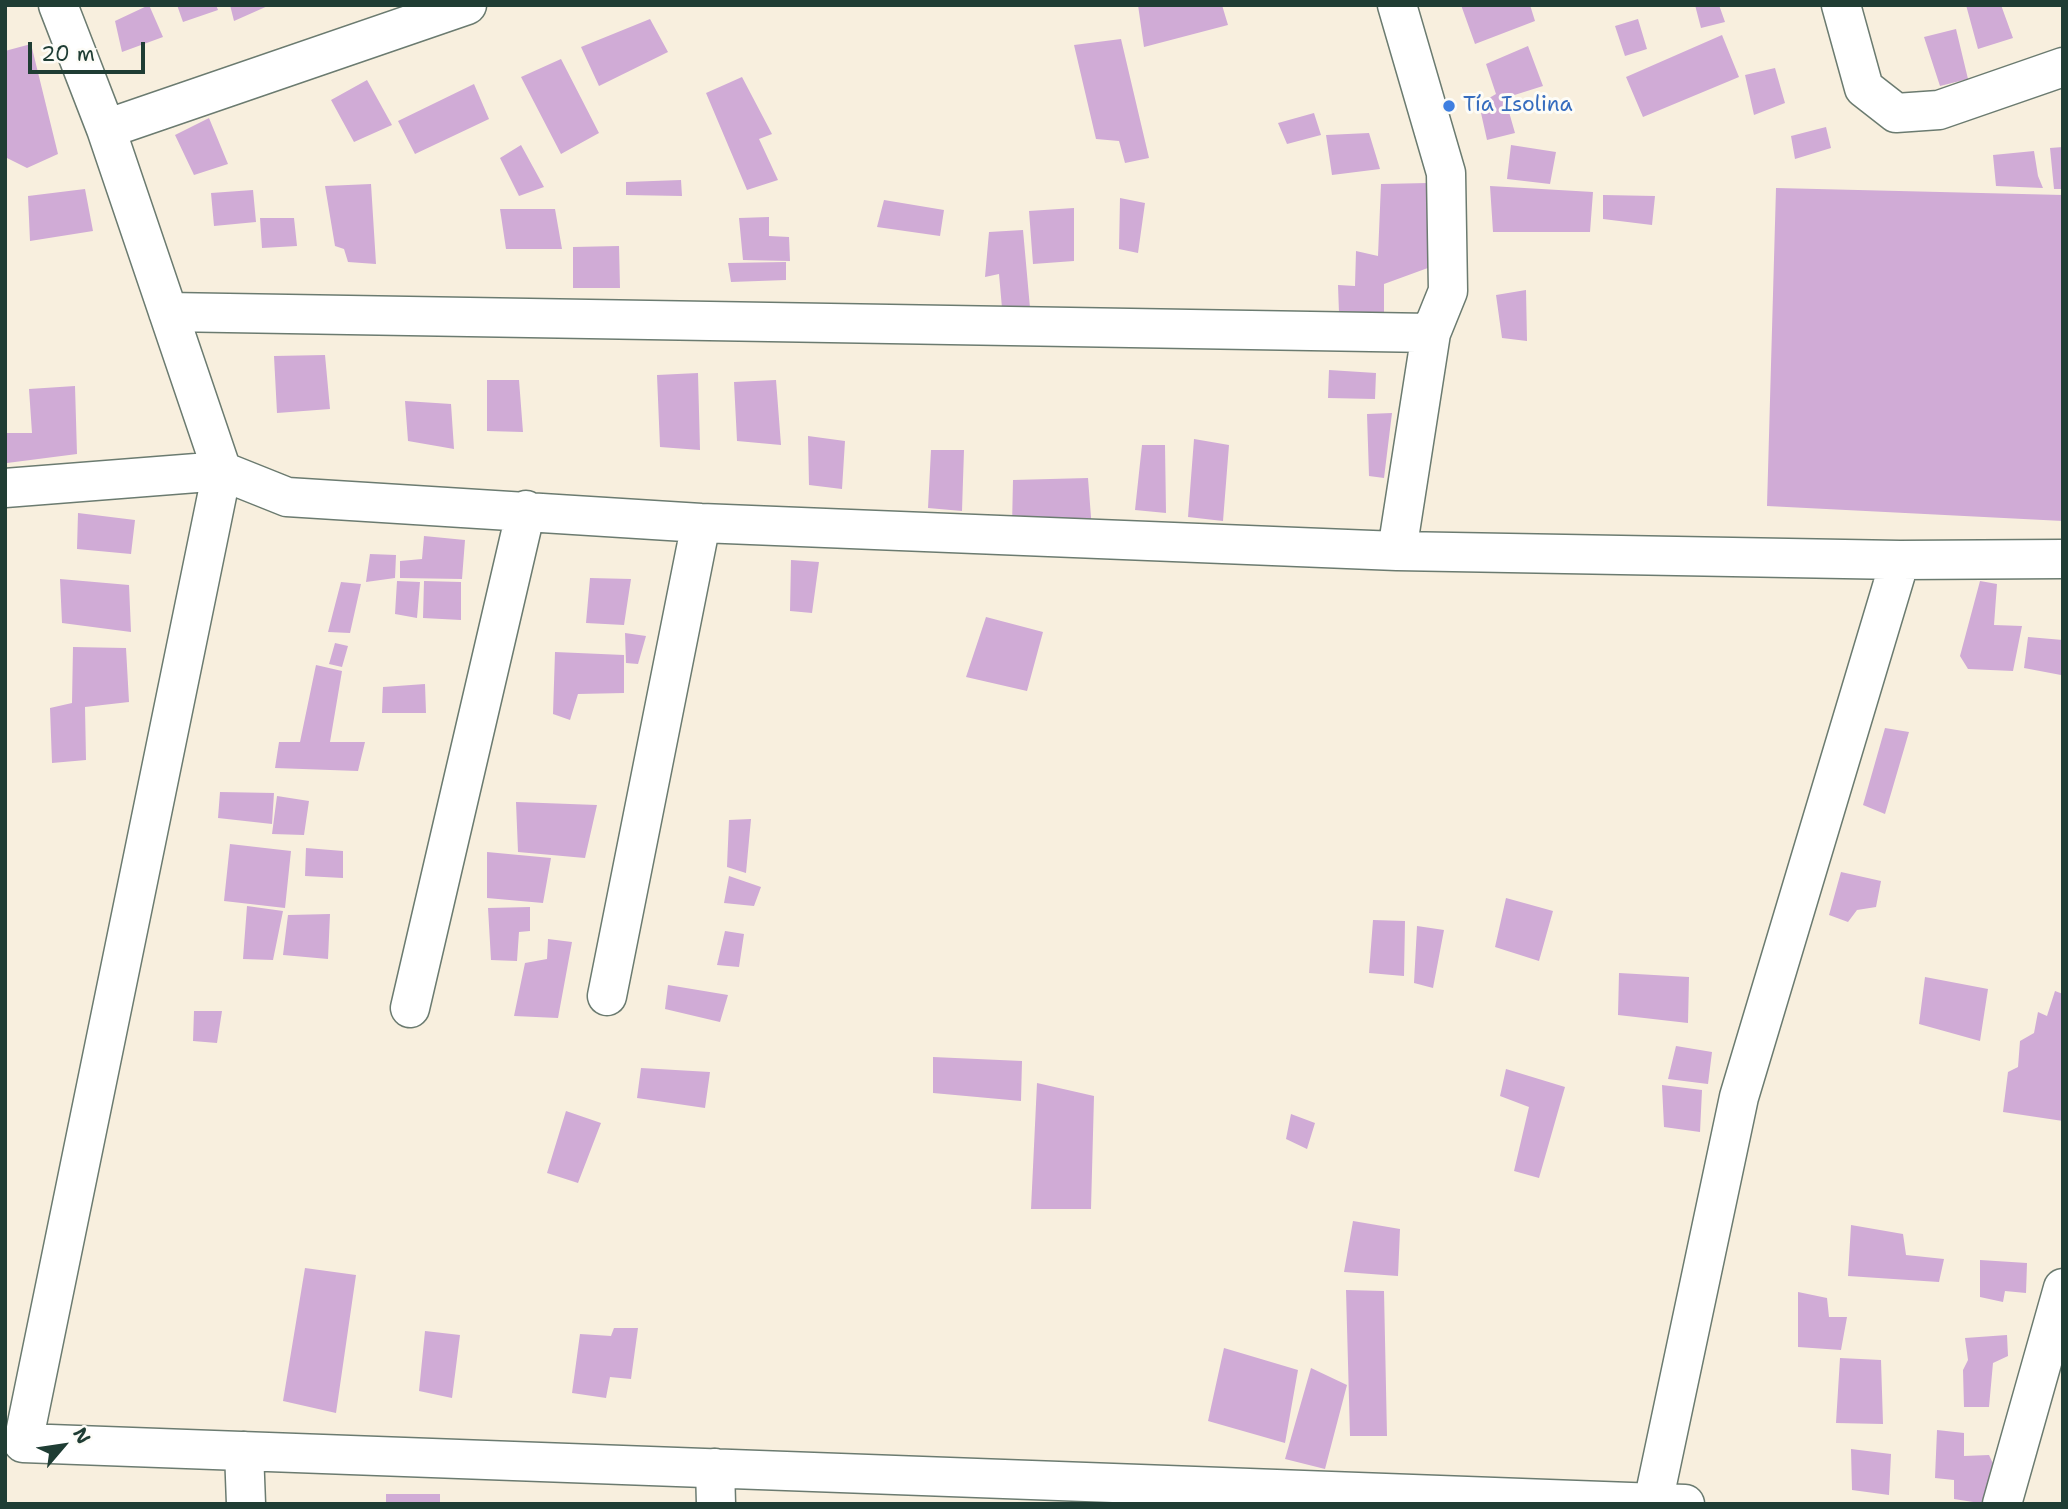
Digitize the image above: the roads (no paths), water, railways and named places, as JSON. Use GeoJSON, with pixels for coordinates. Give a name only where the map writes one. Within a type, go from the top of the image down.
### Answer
{"type":"FeatureCollection","features":[{"type":"Feature","properties":{"kind":"street"},"geometry":{"type":"LineString","coordinates":[[58,5],[106,129],[222,471],[14,1442],[244,1451],[715,1486],[1669,1503],[1739,1097],[1900,560]]}},
{"type":"Feature","properties":{"kind":"street"},"geometry":{"type":"LineString","coordinates":[[106,129],[467,5]]}},
{"type":"Feature","properties":{"kind":"street"},"geometry":{"type":"LineString","coordinates":[[1397,5],[1446,173],[1448,291],[1431,333],[1397,551]]}},
{"type":"Feature","properties":{"kind":"street"},"geometry":{"type":"LineString","coordinates":[[1841,5],[1864,88],[1896,113],[1939,110],[2063,67]]}},
{"type":"Feature","properties":{"kind":"street"},"geometry":{"type":"LineString","coordinates":[[168,312],[1431,333]]}},
{"type":"Feature","properties":{"kind":"street"},"geometry":{"type":"LineString","coordinates":[[5,488],[222,471],[287,497],[701,523],[1397,551],[1900,560],[2063,559]]}},
{"type":"Feature","properties":{"kind":"street"},"geometry":{"type":"LineString","coordinates":[[410,1008],[526,510]]}},
{"type":"Feature","properties":{"kind":"street"},"geometry":{"type":"LineString","coordinates":[[607,996],[701,523]]}},
{"type":"Feature","properties":{"kind":"street"},"geometry":{"type":"LineString","coordinates":[[2002,1504],[2063,1288]]}},
{"type":"Feature","properties":{"kind":"street"},"geometry":{"type":"LineString","coordinates":[[244,1451],[246,1504]]}},
{"type":"Feature","properties":{"kind":"place","name":"Tía Isolina"},"geometry":{"type":"Point","coordinates":[1449,106]}}]}
